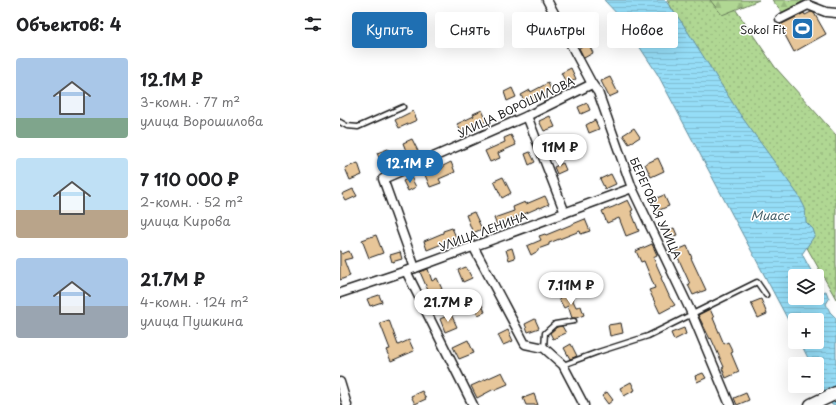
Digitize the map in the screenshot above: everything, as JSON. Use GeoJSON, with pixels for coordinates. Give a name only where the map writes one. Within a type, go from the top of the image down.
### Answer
{"type":"FeatureCollection","features":[{"type":"Feature","properties":{"kind":"main road"},"geometry":{"type":"LineString","coordinates":[[811,405],[836,393]]}},
{"type":"Feature","properties":{"kind":"street","name":"БЕРЕГОВАЯ УЛИЦА"},"geometry":{"type":"LineString","coordinates":[[547,0],[592,84],[598,92],[632,188],[692,314],[730,405]]}},
{"type":"Feature","properties":{"kind":"street"},"geometry":{"type":"LineString","coordinates":[[780,19],[808,5],[826,12],[836,13]]}},
{"type":"Feature","properties":{"kind":"street","name":"УЛИЦА ВОРОШИЛОВА"},"geometry":{"type":"LineString","coordinates":[[415,268],[383,179],[527,116],[592,84]]}},
{"type":"Feature","properties":{"kind":"street"},"geometry":{"type":"LineString","coordinates":[[527,116],[565,213]]}},
{"type":"Feature","properties":{"kind":"street","name":"УЛИЦА ЛЕНИНА"},"geometry":{"type":"LineString","coordinates":[[340,293],[415,268],[632,188]]}},
{"type":"Feature","properties":{"kind":"street"},"geometry":{"type":"LineString","coordinates":[[473,246],[525,344],[544,348],[563,366],[584,405]]}},
{"type":"Feature","properties":{"kind":"street"},"geometry":{"type":"LineString","coordinates":[[406,271],[473,405]]}},
{"type":"Feature","properties":{"kind":"street"},"geometry":{"type":"LineString","coordinates":[[340,382],[347,405]]}},
{"type":"Feature","properties":{"kind":"lane"},"geometry":{"type":"LineString","coordinates":[[340,122],[347,126],[358,126],[403,107]]}},
{"type":"Feature","properties":{"kind":"lane"},"geometry":{"type":"LineString","coordinates":[[563,366],[598,352],[648,336],[757,282],[766,295]]}},
{"type":"Feature","properties":{"kind":"lane"},"geometry":{"type":"LineString","coordinates":[[544,348],[545,333],[555,324],[574,321]]}},
{"type":"Feature","properties":{"kind":"green space"},"geometry":{"type":"Polygon","coordinates":[[[667,0],[729,0],[775,67],[836,135],[836,299],[824,278],[824,269],[819,269],[678,19],[678,12],[674,12],[667,0]]]}},
{"type":"Feature","properties":{"kind":"green space"},"geometry":{"type":"Polygon","coordinates":[[[710,0],[759,0],[722,15],[710,0]]]}},
{"type":"Feature","properties":{"kind":"green space"},"geometry":{"type":"Polygon","coordinates":[[[772,0],[804,0],[784,14],[772,0]]]}},
{"type":"Feature","properties":{"kind":"water","name":"Миасс"},"geometry":{"type":"Polygon","coordinates":[[[604,0],[665,0],[674,12],[615,12],[604,0]]]}},
{"type":"Feature","properties":{"kind":"water","name":"Миасс"},"geometry":{"type":"Polygon","coordinates":[[[678,17],[739,113],[799,196],[805,208],[806,222],[813,229],[815,235],[802,254],[810,269],[788,269],[788,305],[824,305],[824,291],[826,291],[829,299],[826,304],[830,312],[836,318],[836,405],[832,405],[824,390],[824,357],[808,357],[804,349],[824,349],[824,313],[788,313],[788,320],[658,75],[640,48],[678,48],[678,17]]]}},
{"type":"Feature","properties":{"kind":"building","name":"Sokol Fit"},"geometry":{"type":"Polygon","coordinates":[[[811,12],[814,13],[826,34],[794,52],[779,24],[782,24],[804,13],[805,15],[811,12]]]}},
{"type":"Feature","properties":{"kind":"building"},"geometry":{"type":"Polygon","coordinates":[[[579,48],[590,48],[593,53],[584,58],[579,48]]]}},
{"type":"Feature","properties":{"kind":"building"},"geometry":{"type":"Polygon","coordinates":[[[571,68],[576,79],[567,84],[561,73],[571,68]]]}},
{"type":"Feature","properties":{"kind":"building"},"geometry":{"type":"Polygon","coordinates":[[[610,77],[618,93],[609,97],[601,81],[610,77]]]}},
{"type":"Feature","properties":{"kind":"building"},"geometry":{"type":"Polygon","coordinates":[[[548,83],[552,91],[526,105],[521,95],[530,90],[531,92],[548,83]]]}},
{"type":"Feature","properties":{"kind":"building"},"geometry":{"type":"Polygon","coordinates":[[[512,88],[516,97],[507,101],[504,92],[512,88]]]}},
{"type":"Feature","properties":{"kind":"building"},"geometry":{"type":"Polygon","coordinates":[[[587,103],[590,110],[581,114],[578,107],[587,103]]]}},
{"type":"Feature","properties":{"kind":"building"},"geometry":{"type":"Polygon","coordinates":[[[482,110],[487,121],[462,133],[457,124],[474,116],[473,114],[482,110]]]}},
{"type":"Feature","properties":{"kind":"building"},"geometry":{"type":"Polygon","coordinates":[[[413,111],[417,120],[399,128],[395,120],[413,111]]]}},
{"type":"Feature","properties":{"kind":"building"},"geometry":{"type":"Polygon","coordinates":[[[550,116],[555,127],[544,131],[539,121],[550,116]]]}},
{"type":"Feature","properties":{"kind":"building"},"geometry":{"type":"Polygon","coordinates":[[[595,120],[599,129],[589,133],[586,125],[595,120]]]}},
{"type":"Feature","properties":{"kind":"building"},"geometry":{"type":"Polygon","coordinates":[[[634,128],[640,137],[629,144],[623,135],[634,128]]]}},
{"type":"Feature","properties":{"kind":"building"},"geometry":{"type":"Polygon","coordinates":[[[511,135],[516,145],[498,153],[500,158],[490,162],[485,151],[505,142],[504,138],[511,135]]]}},
{"type":"Feature","properties":{"kind":"building"},"geometry":{"type":"Polygon","coordinates":[[[412,139],[418,151],[408,156],[403,143],[412,139]]]}},
{"type":"Feature","properties":{"kind":"building"},"geometry":{"type":"Polygon","coordinates":[[[557,140],[560,147],[549,152],[546,145],[557,140]]]}},
{"type":"Feature","properties":{"kind":"building"},"geometry":{"type":"Polygon","coordinates":[[[388,149],[393,163],[383,167],[377,153],[388,149]]]}},
{"type":"Feature","properties":{"kind":"building"},"geometry":{"type":"Polygon","coordinates":[[[530,152],[535,162],[529,165],[525,154],[530,152]]]}},
{"type":"Feature","properties":{"kind":"building"},"geometry":{"type":"Polygon","coordinates":[[[658,158],[664,171],[651,177],[645,164],[658,158]]]}},
{"type":"Feature","properties":{"kind":"building"},"geometry":{"type":"Polygon","coordinates":[[[451,162],[455,172],[439,179],[441,183],[430,187],[425,175],[443,168],[443,166],[451,162]]]}},
{"type":"Feature","properties":{"kind":"building"},"geometry":{"type":"Polygon","coordinates":[[[358,163],[362,175],[350,180],[345,168],[358,163]]]}},
{"type":"Feature","properties":{"kind":"building"},"geometry":{"type":"Polygon","coordinates":[[[563,163],[566,170],[557,174],[554,167],[563,163]]]}},
{"type":"Feature","properties":{"kind":"building"},"geometry":{"type":"Polygon","coordinates":[[[611,174],[616,184],[605,189],[600,179],[611,174]]]}},
{"type":"Feature","properties":{"kind":"building"},"geometry":{"type":"Polygon","coordinates":[[[411,177],[416,187],[408,191],[403,181],[411,177]]]}},
{"type":"Feature","properties":{"kind":"building"},"geometry":{"type":"Polygon","coordinates":[[[503,177],[511,193],[502,198],[494,181],[503,177]]]}},
{"type":"Feature","properties":{"kind":"building"},"geometry":{"type":"Polygon","coordinates":[[[353,189],[357,196],[346,201],[342,194],[353,189]]]}},
{"type":"Feature","properties":{"kind":"building"},"geometry":{"type":"Polygon","coordinates":[[[664,195],[669,206],[657,211],[652,200],[664,195]]]}},
{"type":"Feature","properties":{"kind":"building"},"geometry":{"type":"Polygon","coordinates":[[[545,196],[549,204],[508,221],[508,224],[498,228],[494,218],[514,211],[513,207],[525,202],[526,204],[545,196]]]}},
{"type":"Feature","properties":{"kind":"building"},"geometry":{"type":"Polygon","coordinates":[[[628,200],[633,210],[631,211],[639,231],[626,236],[619,218],[607,223],[602,211],[628,200]]]}},
{"type":"Feature","properties":{"kind":"building"},"geometry":{"type":"Polygon","coordinates":[[[474,212],[482,229],[473,233],[466,215],[474,212]]]}},
{"type":"Feature","properties":{"kind":"building"},"geometry":{"type":"Polygon","coordinates":[[[585,219],[590,231],[581,234],[580,231],[549,243],[549,245],[538,249],[538,251],[531,255],[527,246],[541,240],[539,236],[546,235],[585,219]]]}},
{"type":"Feature","properties":{"kind":"building"},"geometry":{"type":"Polygon","coordinates":[[[452,228],[457,239],[427,250],[424,241],[452,228]]]}},
{"type":"Feature","properties":{"kind":"building"},"geometry":{"type":"Polygon","coordinates":[[[674,228],[677,235],[668,238],[665,231],[674,228]]]}},
{"type":"Feature","properties":{"kind":"building"},"geometry":{"type":"Polygon","coordinates":[[[376,235],[383,253],[369,258],[362,240],[376,235]]]}},
{"type":"Feature","properties":{"kind":"building"},"geometry":{"type":"Polygon","coordinates":[[[652,244],[657,255],[653,257],[670,298],[675,305],[660,313],[649,290],[655,288],[644,261],[641,262],[636,251],[652,244]]]}},
{"type":"Feature","properties":{"kind":"building"},"geometry":{"type":"Polygon","coordinates":[[[687,246],[706,290],[693,295],[688,285],[690,284],[675,251],[687,246]]]}},
{"type":"Feature","properties":{"kind":"building"},"geometry":{"type":"Polygon","coordinates":[[[512,248],[515,258],[509,260],[506,250],[512,248]]]}},
{"type":"Feature","properties":{"kind":"building"},"geometry":{"type":"Polygon","coordinates":[[[340,251],[342,254],[349,251],[352,258],[344,260],[350,276],[340,280],[340,251]]]}},
{"type":"Feature","properties":{"kind":"building"},"geometry":{"type":"Polygon","coordinates":[[[400,252],[402,259],[392,262],[390,255],[400,252]]]}},
{"type":"Feature","properties":{"kind":"building"},"geometry":{"type":"Polygon","coordinates":[[[466,267],[472,278],[463,282],[458,270],[466,267]]]}},
{"type":"Feature","properties":{"kind":"building"},"geometry":{"type":"Polygon","coordinates":[[[428,269],[432,281],[437,278],[442,289],[430,295],[420,272],[428,269]]]}},
{"type":"Feature","properties":{"kind":"building"},"geometry":{"type":"Polygon","coordinates":[[[569,292],[576,307],[581,306],[584,315],[572,318],[568,306],[564,308],[558,297],[569,292]]]}},
{"type":"Feature","properties":{"kind":"building"},"geometry":{"type":"Polygon","coordinates":[[[379,295],[382,302],[370,306],[367,299],[379,295]]]}},
{"type":"Feature","properties":{"kind":"building"},"geometry":{"type":"Polygon","coordinates":[[[761,299],[767,314],[758,318],[751,303],[761,299]]]}},
{"type":"Feature","properties":{"kind":"building"},"geometry":{"type":"Polygon","coordinates":[[[480,300],[485,312],[478,315],[473,304],[480,300]]]}},
{"type":"Feature","properties":{"kind":"building"},"geometry":{"type":"Polygon","coordinates":[[[710,309],[724,344],[728,342],[733,352],[731,353],[739,372],[726,378],[722,368],[724,367],[711,338],[710,339],[698,315],[710,309]]]}},
{"type":"Feature","properties":{"kind":"building"},"geometry":{"type":"Polygon","coordinates":[[[451,314],[457,327],[445,332],[440,319],[451,314]]]}},
{"type":"Feature","properties":{"kind":"building"},"geometry":{"type":"Polygon","coordinates":[[[535,319],[539,328],[528,332],[525,324],[535,319]]]}},
{"type":"Feature","properties":{"kind":"building"},"geometry":{"type":"Polygon","coordinates":[[[389,320],[398,345],[409,340],[414,351],[391,361],[386,350],[390,349],[380,323],[389,320]]]}},
{"type":"Feature","properties":{"kind":"building"},"geometry":{"type":"Polygon","coordinates":[[[621,323],[623,333],[610,336],[608,325],[621,323]]]}},
{"type":"Feature","properties":{"kind":"building"},"geometry":{"type":"Polygon","coordinates":[[[562,326],[566,333],[553,339],[550,333],[557,327],[562,326]]]}},
{"type":"Feature","properties":{"kind":"building"},"geometry":{"type":"Polygon","coordinates":[[[684,328],[686,334],[674,340],[671,333],[684,328]]]}},
{"type":"Feature","properties":{"kind":"building"},"geometry":{"type":"Polygon","coordinates":[[[508,330],[513,341],[503,345],[498,335],[508,330]]]}},
{"type":"Feature","properties":{"kind":"building"},"geometry":{"type":"Polygon","coordinates":[[[468,340],[474,353],[459,359],[453,347],[468,340]]]}},
{"type":"Feature","properties":{"kind":"building"},"geometry":{"type":"Polygon","coordinates":[[[571,344],[577,356],[570,359],[564,348],[571,344]]]}},
{"type":"Feature","properties":{"kind":"building"},"geometry":{"type":"Polygon","coordinates":[[[502,372],[508,384],[494,389],[477,398],[471,386],[502,372]]]}},
{"type":"Feature","properties":{"kind":"building"},"geometry":{"type":"Polygon","coordinates":[[[703,373],[706,378],[697,382],[695,376],[703,373]]]}},
{"type":"Feature","properties":{"kind":"building"},"geometry":{"type":"Polygon","coordinates":[[[631,382],[635,390],[624,396],[620,388],[631,382]]]}},
{"type":"Feature","properties":{"kind":"building"},"geometry":{"type":"Polygon","coordinates":[[[422,391],[426,399],[415,404],[411,396],[422,391]]]}},
{"type":"Feature","properties":{"kind":"building"},"geometry":{"type":"Polygon","coordinates":[[[607,392],[613,400],[608,404],[602,396],[607,392]]]}},
{"type":"Feature","properties":{"kind":"building"},"geometry":{"type":"Polygon","coordinates":[[[746,393],[749,400],[737,405],[734,398],[746,393]]]}},
{"type":"Feature","properties":{"kind":"building"},"geometry":{"type":"Polygon","coordinates":[[[534,394],[538,405],[526,405],[523,398],[534,394]]]}},
{"type":"Feature","properties":{"kind":"place","name":"Sokol Fit"},"geometry":{"type":"Point","coordinates":[802,29]}}]}
